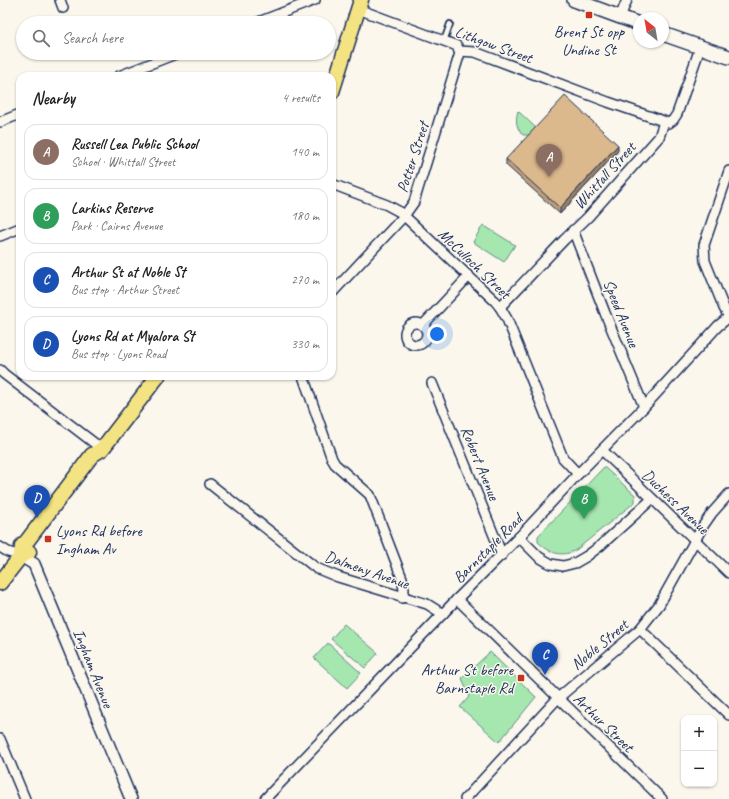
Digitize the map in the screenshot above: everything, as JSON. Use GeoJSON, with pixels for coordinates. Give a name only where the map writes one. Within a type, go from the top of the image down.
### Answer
{"type":"FeatureCollection","features":[{"type":"Feature","properties":{"kind":"main road"},"geometry":{"type":"LineString","coordinates":[[574,0],[633,22]]}},
{"type":"Feature","properties":{"kind":"main road"},"geometry":{"type":"LineString","coordinates":[[336,80],[360,5]]}},
{"type":"Feature","properties":{"kind":"main road"},"geometry":{"type":"LineString","coordinates":[[669,36],[729,57]]}},
{"type":"Feature","properties":{"kind":"main road"},"geometry":{"type":"LineString","coordinates":[[0,583],[20,556],[29,552],[95,466],[99,460],[102,449],[155,380]]}},
{"type":"Feature","properties":{"kind":"street"},"geometry":{"type":"LineString","coordinates":[[274,16],[315,0]]}},
{"type":"Feature","properties":{"kind":"street"},"geometry":{"type":"LineString","coordinates":[[620,17],[627,0]]}},
{"type":"Feature","properties":{"kind":"street","name":"Lithgow Street"},"geometry":{"type":"LineString","coordinates":[[360,5],[457,46],[459,51],[475,52],[528,73],[664,122]]}},
{"type":"Feature","properties":{"kind":"street","name":"Whittall Street"},"geometry":{"type":"LineString","coordinates":[[500,307],[588,217],[659,137],[664,122],[671,122],[677,114],[700,48]]}},
{"type":"Feature","properties":{"kind":"street","name":"Potter Street"},"geometry":{"type":"LineString","coordinates":[[336,289],[404,216],[414,202],[460,53],[459,51]]}},
{"type":"Feature","properties":{"kind":"street"},"geometry":{"type":"LineString","coordinates":[[129,72],[160,60]]}},
{"type":"Feature","properties":{"kind":"street"},"geometry":{"type":"LineString","coordinates":[[0,122],[16,116]]}},
{"type":"Feature","properties":{"kind":"street"},"geometry":{"type":"LineString","coordinates":[[729,171],[704,245],[705,261],[729,317]]}},
{"type":"Feature","properties":{"kind":"street","name":"McCulloch Street"},"geometry":{"type":"LineString","coordinates":[[336,186],[387,205],[404,216],[500,307],[507,319],[558,448],[563,458],[578,474]]}},
{"type":"Feature","properties":{"kind":"street"},"geometry":{"type":"LineString","coordinates":[[0,236],[16,230]]}},
{"type":"Feature","properties":{"kind":"street","name":"Speed Avenue"},"geometry":{"type":"LineString","coordinates":[[574,230],[605,313],[644,407]]}},
{"type":"Feature","properties":{"kind":"street"},"geometry":{"type":"LineString","coordinates":[[423,325],[469,276]]}},
{"type":"Feature","properties":{"kind":"street","name":"Barnstaple Road"},"geometry":{"type":"LineString","coordinates":[[265,799],[644,407],[718,326],[729,317]]}},
{"type":"Feature","properties":{"kind":"street"},"geometry":{"type":"LineString","coordinates":[[0,370],[102,449]]}},
{"type":"Feature","properties":{"kind":"street"},"geometry":{"type":"LineString","coordinates":[[17,384],[20,380]]}},
{"type":"Feature","properties":{"kind":"street"},"geometry":{"type":"LineString","coordinates":[[304,380],[332,459],[335,464],[370,495],[402,578],[404,590],[402,598]]}},
{"type":"Feature","properties":{"kind":"street","name":"Robert Avenue"},"geometry":{"type":"LineString","coordinates":[[432,383],[502,555]]}},
{"type":"Feature","properties":{"kind":"street","name":"Duchess Avenue"},"geometry":{"type":"LineString","coordinates":[[602,450],[729,573]]}},
{"type":"Feature","properties":{"kind":"street","name":"Dalmeny Avenue"},"geometry":{"type":"LineString","coordinates":[[210,484],[316,568],[338,577],[402,598],[427,604],[443,614]]}},
{"type":"Feature","properties":{"kind":"street","name":"Noble Street"},"geometry":{"type":"LineString","coordinates":[[465,799],[558,698],[640,629],[651,617],[712,513],[729,494]]}},
{"type":"Feature","properties":{"kind":"street"},"geometry":{"type":"LineString","coordinates":[[519,537],[539,557],[551,564],[563,566],[575,563],[600,546],[652,499]]}},
{"type":"Feature","properties":{"kind":"street"},"geometry":{"type":"LineString","coordinates":[[0,547],[8,552],[20,556]]}},
{"type":"Feature","properties":{"kind":"street","name":"Ingham Avenue"},"geometry":{"type":"LineString","coordinates":[[20,556],[34,564],[131,799]]}},
{"type":"Feature","properties":{"kind":"street","name":"Arthur Street"},"geometry":{"type":"LineString","coordinates":[[457,599],[662,799]]}},
{"type":"Feature","properties":{"kind":"street"},"geometry":{"type":"LineString","coordinates":[[640,629],[729,715]]}},
{"type":"Feature","properties":{"kind":"street"},"geometry":{"type":"LineString","coordinates":[[0,739],[24,799]]}},
{"type":"Feature","properties":{"kind":"lane"},"geometry":{"type":"LineString","coordinates":[[444,41],[450,24]]}},
{"type":"Feature","properties":{"kind":"green space"},"geometry":{"type":"Polygon","coordinates":[[[518,111],[536,128],[529,135],[523,135],[519,130],[516,121],[518,111]]]}},
{"type":"Feature","properties":{"kind":"green space"},"geometry":{"type":"Polygon","coordinates":[[[483,225],[515,245],[504,262],[473,242],[483,225]]]}},
{"type":"Feature","properties":{"kind":"green space"},"geometry":{"type":"Polygon","coordinates":[[[604,467],[635,495],[635,502],[576,550],[561,554],[542,546],[538,542],[538,536],[604,467]]]}},
{"type":"Feature","properties":{"kind":"green space"},"geometry":{"type":"Polygon","coordinates":[[[344,624],[378,653],[365,668],[331,639],[344,624]]]}},
{"type":"Feature","properties":{"kind":"green space"},"geometry":{"type":"Polygon","coordinates":[[[328,643],[361,673],[347,688],[314,658],[328,643]]]}},
{"type":"Feature","properties":{"kind":"green space"},"geometry":{"type":"Polygon","coordinates":[[[490,652],[536,697],[499,742],[460,707],[469,697],[462,678],[490,652]]]}},
{"type":"Feature","properties":{"kind":"building"},"geometry":{"type":"Polygon","coordinates":[[[565,96],[618,145],[560,208],[506,159],[565,96]]]}},
{"type":"Feature","properties":{"kind":"place","name":"Brent St opp Undine St"},"geometry":{"type":"Point","coordinates":[589,15]}},
{"type":"Feature","properties":{"kind":"place","name":"Russell Lea Public School"},"geometry":{"type":"Point","coordinates":[549,177]}},
{"type":"Feature","properties":{"kind":"place","name":"Lyons Rd at Myalora St"},"geometry":{"type":"Point","coordinates":[37,518]}},
{"type":"Feature","properties":{"kind":"place","name":"Larkins Reserve"},"geometry":{"type":"Point","coordinates":[584,519]}},
{"type":"Feature","properties":{"kind":"place","name":"Lyons Rd before Ingham Av"},"geometry":{"type":"Point","coordinates":[48,539]}},
{"type":"Feature","properties":{"kind":"place","name":"Arthur St at Noble St"},"geometry":{"type":"Point","coordinates":[545,675]}},
{"type":"Feature","properties":{"kind":"place","name":"Arthur St before Barnstaple Rd"},"geometry":{"type":"Point","coordinates":[521,678]}}]}
